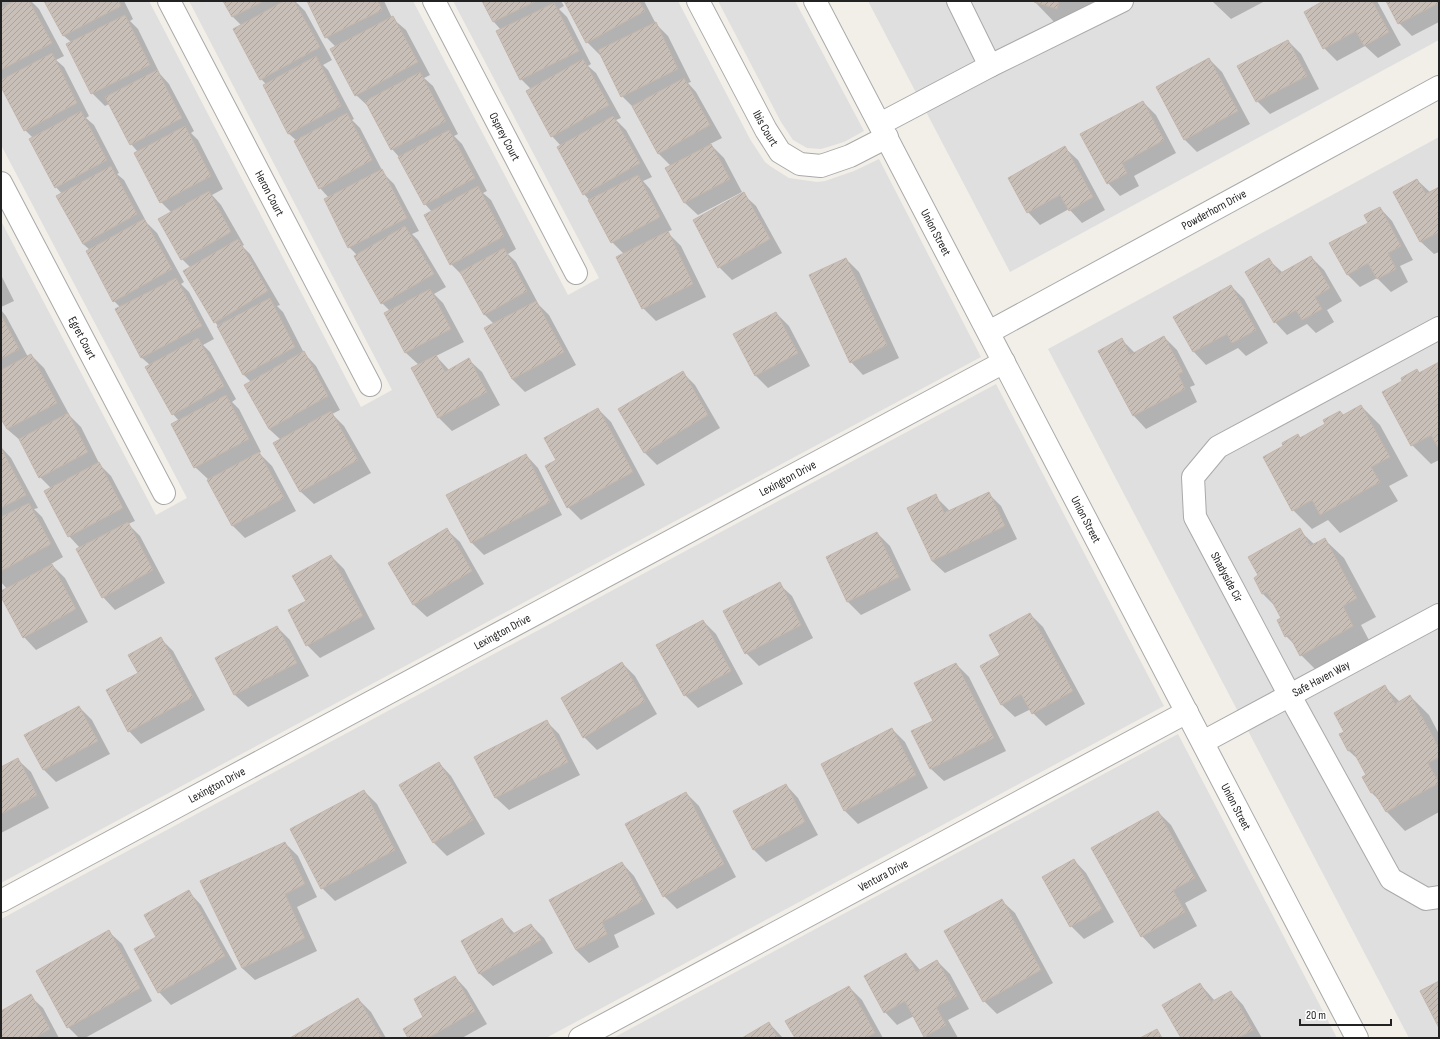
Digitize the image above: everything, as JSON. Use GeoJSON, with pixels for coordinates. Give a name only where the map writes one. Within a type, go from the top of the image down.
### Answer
{"type":"FeatureCollection","features":[{"type":"Feature","properties":{"kind":"street","name":"Heron Court"},"geometry":{"type":"LineString","coordinates":[[169,1],[370,385]]}},
{"type":"Feature","properties":{"kind":"street","name":"Osprey Court"},"geometry":{"type":"LineString","coordinates":[[434,1],[576,273]]}},
{"type":"Feature","properties":{"kind":"street","name":"Ibis Court"},"geometry":{"type":"LineString","coordinates":[[698,1],[766,130],[780,152],[800,164],[821,166],[850,156],[883,131],[990,66],[1122,1]]}},
{"type":"Feature","properties":{"kind":"street","name":"Union Street"},"geometry":{"type":"LineString","coordinates":[[815,1],[1357,1038]]}},
{"type":"Feature","properties":{"kind":"street"},"geometry":{"type":"LineString","coordinates":[[958,1],[990,66]]}},
{"type":"Feature","properties":{"kind":"street","name":"Powderhorn Drive"},"geometry":{"type":"LineString","coordinates":[[989,332],[1439,87]]}},
{"type":"Feature","properties":{"kind":"street","name":"Egret Court"},"geometry":{"type":"LineString","coordinates":[[1,183],[164,493]]}},
{"type":"Feature","properties":{"kind":"street","name":"Shadyside Cir"},"geometry":{"type":"LineString","coordinates":[[1439,328],[1218,447],[1193,477],[1195,518],[1290,696],[1391,879],[1426,900],[1439,897]]}},
{"type":"Feature","properties":{"kind":"street","name":"Lexington Drive"},"geometry":{"type":"LineString","coordinates":[[1,901],[1004,362]]}},
{"type":"Feature","properties":{"kind":"street","name":"Safe Haven Way"},"geometry":{"type":"LineString","coordinates":[[1203,742],[1439,615]]}},
{"type":"Feature","properties":{"kind":"street","name":"Ventura Drive"},"geometry":{"type":"LineString","coordinates":[[580,1038],[1187,712]]}},
{"type":"Feature","properties":{"kind":"shaded area"},"geometry":{"type":"Polygon","coordinates":[[[1,1],[149,1],[361,407],[392,390],[189,1],[413,1],[568,295],[599,278],[453,1],[678,1],[750,139],[765,162],[770,166],[789,178],[817,182],[825,181],[854,171],[879,159],[981,357],[1,883],[1,221],[156,515],[187,498],[1,145],[1,1]]]}},
{"type":"Feature","properties":{"kind":"shaded area"},"geometry":{"type":"Polygon","coordinates":[[[718,1],[795,1],[864,131],[844,142],[821,149],[807,148],[793,140],[781,122],[718,1]]]}},
{"type":"Feature","properties":{"kind":"shaded area"},"geometry":{"type":"Polygon","coordinates":[[[868,1],[1439,1],[1439,40],[1010,272],[868,1]]]}},
{"type":"Feature","properties":{"kind":"shaded area"},"geometry":{"type":"Polygon","coordinates":[[[1439,137],[1439,1038],[1409,1038],[1048,349],[1439,137]]]}},
{"type":"Feature","properties":{"kind":"shaded area"},"geometry":{"type":"Polygon","coordinates":[[[996,384],[1164,706],[546,1038],[1,1038],[1,919],[996,384]]]}},
{"type":"Feature","properties":{"kind":"shaded area"},"geometry":{"type":"Polygon","coordinates":[[[1178,734],[1337,1038],[613,1038],[1178,734]]]}},
{"type":"Feature","properties":{"kind":"building"},"geometry":{"type":"Polygon","coordinates":[[[15,1],[29,1],[52,43],[1,70],[1,8],[15,1]]]}},
{"type":"Feature","properties":{"kind":"building"},"geometry":{"type":"Polygon","coordinates":[[[44,1],[119,1],[121,6],[63,36],[44,1]]]}},
{"type":"Feature","properties":{"kind":"building"},"geometry":{"type":"Polygon","coordinates":[[[223,1],[264,1],[232,17],[223,1]]]}},
{"type":"Feature","properties":{"kind":"building"},"geometry":{"type":"Polygon","coordinates":[[[284,1],[294,1],[320,47],[260,80],[233,29],[284,1]]]}},
{"type":"Feature","properties":{"kind":"building"},"geometry":{"type":"Polygon","coordinates":[[[307,1],[378,1],[382,10],[325,38],[307,1]]]}},
{"type":"Feature","properties":{"kind":"building"},"geometry":{"type":"Polygon","coordinates":[[[482,1],[536,1],[493,22],[482,1]]]}},
{"type":"Feature","properties":{"kind":"building"},"geometry":{"type":"Polygon","coordinates":[[[564,1],[639,1],[645,11],[586,43],[564,1]]]}},
{"type":"Feature","properties":{"kind":"building"},"geometry":{"type":"Polygon","coordinates":[[[1034,1],[1059,1],[1057,9],[1034,1]]]}},
{"type":"Feature","properties":{"kind":"building"},"geometry":{"type":"Polygon","coordinates":[[[1323,1],[1372,1],[1389,32],[1364,46],[1356,31],[1323,49],[1304,12],[1323,1]]]}},
{"type":"Feature","properties":{"kind":"building"},"geometry":{"type":"Polygon","coordinates":[[[1386,1],[1439,1],[1439,3],[1398,24],[1386,1]]]}},
{"type":"Feature","properties":{"kind":"building"},"geometry":{"type":"Polygon","coordinates":[[[554,3],[579,51],[520,80],[496,31],[554,3]]]}},
{"type":"Feature","properties":{"kind":"building"},"geometry":{"type":"Polygon","coordinates":[[[125,15],[150,65],[91,94],[66,44],[125,15]]]}},
{"type":"Feature","properties":{"kind":"building"},"geometry":{"type":"Polygon","coordinates":[[[393,16],[418,62],[355,96],[330,49],[393,16]]]}},
{"type":"Feature","properties":{"kind":"building"},"geometry":{"type":"Polygon","coordinates":[[[656,22],[678,69],[621,97],[598,50],[656,22]]]}},
{"type":"Feature","properties":{"kind":"building"},"geometry":{"type":"Polygon","coordinates":[[[1288,40],[1307,76],[1256,102],[1237,66],[1288,40]]]}},
{"type":"Feature","properties":{"kind":"building"},"geometry":{"type":"Polygon","coordinates":[[[52,53],[77,103],[24,131],[1,87],[1,80],[52,53]]]}},
{"type":"Feature","properties":{"kind":"building"},"geometry":{"type":"Polygon","coordinates":[[[316,56],[341,106],[288,134],[263,85],[316,56]]]}},
{"type":"Feature","properties":{"kind":"building"},"geometry":{"type":"Polygon","coordinates":[[[1209,58],[1238,111],[1184,140],[1156,87],[1209,58]]]}},
{"type":"Feature","properties":{"kind":"building"},"geometry":{"type":"Polygon","coordinates":[[[583,59],[609,105],[551,137],[526,91],[583,59]]]}},
{"type":"Feature","properties":{"kind":"building"},"geometry":{"type":"Polygon","coordinates":[[[157,70],[182,118],[130,145],[105,97],[157,70]]]}},
{"type":"Feature","properties":{"kind":"building"},"geometry":{"type":"Polygon","coordinates":[[[420,72],[446,121],[391,150],[365,101],[420,72]]]}},
{"type":"Feature","properties":{"kind":"building"},"geometry":{"type":"Polygon","coordinates":[[[684,78],[710,125],[658,154],[632,106],[684,78]]]}},
{"type":"Feature","properties":{"kind":"building"},"geometry":{"type":"Polygon","coordinates":[[[1143,101],[1164,140],[1122,163],[1127,173],[1107,184],[1080,134],[1143,101]]]}},
{"type":"Feature","properties":{"kind":"building"},"geometry":{"type":"Polygon","coordinates":[[[81,111],[107,160],[55,188],[29,139],[81,111]]]}},
{"type":"Feature","properties":{"kind":"building"},"geometry":{"type":"Polygon","coordinates":[[[347,113],[372,160],[319,189],[294,141],[347,113]]]}},
{"type":"Feature","properties":{"kind":"building"},"geometry":{"type":"Polygon","coordinates":[[[613,116],[640,163],[583,195],[557,147],[613,116]]]}},
{"type":"Feature","properties":{"kind":"building"},"geometry":{"type":"Polygon","coordinates":[[[185,126],[211,176],[160,203],[134,153],[185,126]]]}},
{"type":"Feature","properties":{"kind":"building"},"geometry":{"type":"Polygon","coordinates":[[[449,130],[475,178],[424,205],[398,157],[449,130]]]}},
{"type":"Feature","properties":{"kind":"building"},"geometry":{"type":"Polygon","coordinates":[[[711,144],[730,179],[684,203],[665,168],[711,144]]]}},
{"type":"Feature","properties":{"kind":"building"},"geometry":{"type":"Polygon","coordinates":[[[1065,146],[1093,197],[1069,211],[1060,195],[1027,213],[1008,178],[1065,146]]]}},
{"type":"Feature","properties":{"kind":"building"},"geometry":{"type":"Polygon","coordinates":[[[111,166],[137,214],[83,244],[56,196],[111,166]]]}},
{"type":"Feature","properties":{"kind":"building"},"geometry":{"type":"Polygon","coordinates":[[[382,169],[407,218],[348,248],[324,199],[382,169]]]}},
{"type":"Feature","properties":{"kind":"building"},"geometry":{"type":"Polygon","coordinates":[[[638,175],[660,217],[611,243],[588,200],[638,175]]]}},
{"type":"Feature","properties":{"kind":"building"},"geometry":{"type":"Polygon","coordinates":[[[1417,179],[1426,194],[1439,187],[1439,232],[1420,242],[1393,192],[1417,179]]]}},
{"type":"Feature","properties":{"kind":"building"},"geometry":{"type":"Polygon","coordinates":[[[478,186],[504,236],[450,265],[424,215],[478,186]]]}},
{"type":"Feature","properties":{"kind":"building"},"geometry":{"type":"Polygon","coordinates":[[[209,191],[231,232],[181,260],[158,219],[209,191]]]}},
{"type":"Feature","properties":{"kind":"building"},"geometry":{"type":"Polygon","coordinates":[[[744,192],[770,239],[718,268],[693,220],[744,192]]]}},
{"type":"Feature","properties":{"kind":"building"},"geometry":{"type":"Polygon","coordinates":[[[1380,207],[1401,246],[1388,253],[1396,269],[1377,279],[1368,263],[1347,275],[1329,243],[1368,223],[1364,215],[1380,207]]]}},
{"type":"Feature","properties":{"kind":"building"},"geometry":{"type":"Polygon","coordinates":[[[144,219],[172,269],[113,302],[86,251],[144,219]]]}},
{"type":"Feature","properties":{"kind":"building"},"geometry":{"type":"Polygon","coordinates":[[[405,226],[434,274],[381,304],[354,256],[405,226]]]}},
{"type":"Feature","properties":{"kind":"building"},"geometry":{"type":"Polygon","coordinates":[[[668,231],[693,284],[642,309],[616,257],[668,231]]]}},
{"type":"Feature","properties":{"kind":"building"},"geometry":{"type":"Polygon","coordinates":[[[238,239],[268,291],[214,323],[183,271],[238,239]]]}},
{"type":"Feature","properties":{"kind":"building"},"geometry":{"type":"Polygon","coordinates":[[[504,248],[527,291],[484,315],[460,272],[504,248]]]}},
{"type":"Feature","properties":{"kind":"building"},"geometry":{"type":"Polygon","coordinates":[[[1311,256],[1330,288],[1315,297],[1322,309],[1302,320],[1296,310],[1274,323],[1245,272],[1269,258],[1279,274],[1311,256]]]}},
{"type":"Feature","properties":{"kind":"building"},"geometry":{"type":"Polygon","coordinates":[[[846,258],[887,345],[850,363],[809,275],[846,258]]]}},
{"type":"Feature","properties":{"kind":"building"},"geometry":{"type":"Polygon","coordinates":[[[176,278],[202,326],[141,358],[115,309],[176,278]]]}},
{"type":"Feature","properties":{"kind":"building"},"geometry":{"type":"Polygon","coordinates":[[[1231,285],[1256,330],[1232,343],[1227,334],[1193,352],[1173,317],[1231,285]]]}},
{"type":"Feature","properties":{"kind":"building"},"geometry":{"type":"Polygon","coordinates":[[[430,289],[451,329],[405,353],[384,313],[430,289]]]}},
{"type":"Feature","properties":{"kind":"building"},"geometry":{"type":"Polygon","coordinates":[[[270,298],[295,347],[243,375],[217,326],[270,298]]]}},
{"type":"Feature","properties":{"kind":"building"},"geometry":{"type":"Polygon","coordinates":[[[536,301],[564,352],[512,379],[484,328],[536,301]]]}},
{"type":"Feature","properties":{"kind":"building"},"geometry":{"type":"Polygon","coordinates":[[[776,312],[798,353],[755,376],[733,334],[776,312]]]}},
{"type":"Feature","properties":{"kind":"building"},"geometry":{"type":"Polygon","coordinates":[[[1,315],[19,349],[1,359],[1,315]]]}},
{"type":"Feature","properties":{"kind":"building"},"geometry":{"type":"Polygon","coordinates":[[[1164,336],[1183,372],[1178,374],[1185,389],[1133,416],[1098,351],[1122,338],[1130,355],[1164,336]]]}},
{"type":"Feature","properties":{"kind":"building"},"geometry":{"type":"Polygon","coordinates":[[[198,338],[224,386],[172,415],[145,367],[198,338]]]}},
{"type":"Feature","properties":{"kind":"building"},"geometry":{"type":"Polygon","coordinates":[[[304,351],[328,396],[269,429],[244,385],[304,351]]]}},
{"type":"Feature","properties":{"kind":"building"},"geometry":{"type":"Polygon","coordinates":[[[31,354],[57,403],[7,429],[1,419],[1,370],[31,354]]]}},
{"type":"Feature","properties":{"kind":"building"},"geometry":{"type":"Polygon","coordinates":[[[436,355],[445,372],[469,358],[487,392],[438,418],[411,368],[436,355]]]}},
{"type":"Feature","properties":{"kind":"building"},"geometry":{"type":"Polygon","coordinates":[[[1439,362],[1439,449],[1431,435],[1411,446],[1382,392],[1402,381],[1401,378],[1417,369],[1419,373],[1439,362]]]}},
{"type":"Feature","properties":{"kind":"building"},"geometry":{"type":"Polygon","coordinates":[[[683,371],[708,415],[644,453],[618,409],[683,371]]]}},
{"type":"Feature","properties":{"kind":"building"},"geometry":{"type":"Polygon","coordinates":[[[226,395],[249,439],[194,468],[171,424],[226,395]]]}},
{"type":"Feature","properties":{"kind":"building"},"geometry":{"type":"Polygon","coordinates":[[[1361,405],[1390,457],[1371,467],[1380,482],[1320,515],[1312,500],[1292,511],[1263,457],[1283,446],[1282,443],[1298,434],[1300,438],[1325,424],[1323,420],[1340,411],[1343,415],[1361,405]]]}},
{"type":"Feature","properties":{"kind":"building"},"geometry":{"type":"Polygon","coordinates":[[[598,408],[633,472],[567,508],[545,466],[556,460],[544,438],[598,408]]]}},
{"type":"Feature","properties":{"kind":"building"},"geometry":{"type":"Polygon","coordinates":[[[331,411],[358,460],[300,492],[273,443],[331,411]]]}},
{"type":"Feature","properties":{"kind":"building"},"geometry":{"type":"Polygon","coordinates":[[[68,413],[88,452],[39,478],[19,439],[68,413]]]}},
{"type":"Feature","properties":{"kind":"building"},"geometry":{"type":"Polygon","coordinates":[[[1,448],[26,495],[1,508],[1,448]]]}},
{"type":"Feature","properties":{"kind":"building"},"geometry":{"type":"Polygon","coordinates":[[[259,452],[284,498],[232,526],[207,480],[259,452]]]}},
{"type":"Feature","properties":{"kind":"building"},"geometry":{"type":"Polygon","coordinates":[[[526,454],[550,502],[471,543],[446,495],[526,454]]]}},
{"type":"Feature","properties":{"kind":"building"},"geometry":{"type":"Polygon","coordinates":[[[99,462],[123,508],[68,537],[44,491],[99,462]]]}},
{"type":"Feature","properties":{"kind":"building"},"geometry":{"type":"Polygon","coordinates":[[[989,492],[1005,526],[932,561],[907,508],[936,494],[944,513],[989,492]]]}},
{"type":"Feature","properties":{"kind":"building"},"geometry":{"type":"Polygon","coordinates":[[[29,503],[51,544],[1,571],[1,517],[29,503]]]}},
{"type":"Feature","properties":{"kind":"building"},"geometry":{"type":"Polygon","coordinates":[[[128,522],[153,570],[102,598],[76,549],[128,522]]]}},
{"type":"Feature","properties":{"kind":"building"},"geometry":{"type":"Polygon","coordinates":[[[447,528],[472,571],[413,605],[388,563],[447,528]]]}},
{"type":"Feature","properties":{"kind":"building"},"geometry":{"type":"Polygon","coordinates":[[[1300,528],[1310,546],[1325,538],[1357,598],[1343,606],[1353,626],[1300,656],[1289,635],[1285,637],[1277,620],[1281,618],[1267,592],[1262,594],[1254,578],[1258,575],[1248,557],[1300,528]]]}},
{"type":"Feature","properties":{"kind":"building"},"geometry":{"type":"Polygon","coordinates":[[[877,532],[899,577],[847,602],[826,557],[877,532]]]}},
{"type":"Feature","properties":{"kind":"building"},"geometry":{"type":"Polygon","coordinates":[[[331,555],[363,616],[306,646],[288,610],[306,601],[292,576],[331,555]]]}},
{"type":"Feature","properties":{"kind":"building"},"geometry":{"type":"Polygon","coordinates":[[[52,564],[76,609],[23,638],[1,597],[1,591],[52,564]]]}},
{"type":"Feature","properties":{"kind":"building"},"geometry":{"type":"Polygon","coordinates":[[[780,582],[801,625],[745,654],[723,611],[780,582]]]}},
{"type":"Feature","properties":{"kind":"building"},"geometry":{"type":"Polygon","coordinates":[[[1030,613],[1073,691],[1032,714],[1021,694],[1001,705],[980,666],[1000,655],[989,635],[1030,613]]]}},
{"type":"Feature","properties":{"kind":"building"},"geometry":{"type":"Polygon","coordinates":[[[703,620],[731,671],[684,696],[656,645],[703,620]]]}},
{"type":"Feature","properties":{"kind":"building"},"geometry":{"type":"Polygon","coordinates":[[[277,626],[297,663],[234,695],[215,658],[277,626]]]}},
{"type":"Feature","properties":{"kind":"building"},"geometry":{"type":"Polygon","coordinates":[[[161,637],[193,697],[128,732],[106,690],[138,673],[128,655],[161,637]]]}},
{"type":"Feature","properties":{"kind":"building"},"geometry":{"type":"Polygon","coordinates":[[[622,662],[645,701],[583,738],[561,698],[622,662]]]}},
{"type":"Feature","properties":{"kind":"building"},"geometry":{"type":"Polygon","coordinates":[[[956,663],[994,738],[930,769],[911,731],[933,721],[914,683],[956,663]]]}},
{"type":"Feature","properties":{"kind":"building"},"geometry":{"type":"Polygon","coordinates":[[[1385,685],[1395,704],[1410,695],[1439,748],[1439,757],[1428,763],[1439,783],[1386,812],[1374,792],[1371,793],[1362,777],[1366,775],[1352,749],[1348,751],[1339,734],[1344,732],[1334,713],[1385,685]]]}},
{"type":"Feature","properties":{"kind":"building"},"geometry":{"type":"Polygon","coordinates":[[[79,706],[98,741],[43,770],[24,735],[79,706]]]}},
{"type":"Feature","properties":{"kind":"building"},"geometry":{"type":"Polygon","coordinates":[[[547,720],[568,762],[495,798],[474,757],[547,720]]]}},
{"type":"Feature","properties":{"kind":"building"},"geometry":{"type":"Polygon","coordinates":[[[892,728],[916,775],[844,811],[821,764],[892,728]]]}},
{"type":"Feature","properties":{"kind":"building"},"geometry":{"type":"Polygon","coordinates":[[[18,758],[37,795],[1,814],[1,767],[18,758]]]}},
{"type":"Feature","properties":{"kind":"building"},"geometry":{"type":"Polygon","coordinates":[[[439,762],[473,820],[433,843],[399,785],[439,762]]]}},
{"type":"Feature","properties":{"kind":"building"},"geometry":{"type":"Polygon","coordinates":[[[786,784],[805,822],[753,850],[733,811],[786,784]]]}},
{"type":"Feature","properties":{"kind":"building"},"geometry":{"type":"Polygon","coordinates":[[[364,790],[395,850],[321,889],[290,829],[364,790]]]}},
{"type":"Feature","properties":{"kind":"building"},"geometry":{"type":"Polygon","coordinates":[[[686,792],[724,864],[663,897],[625,824],[686,792]]]}},
{"type":"Feature","properties":{"kind":"building"},"geometry":{"type":"Polygon","coordinates":[[[1158,811],[1195,878],[1173,890],[1185,912],[1141,937],[1091,848],[1158,811]]]}},
{"type":"Feature","properties":{"kind":"building"},"geometry":{"type":"Polygon","coordinates":[[[285,842],[305,884],[285,894],[305,938],[242,968],[200,881],[285,842]]]}},
{"type":"Feature","properties":{"kind":"building"},"geometry":{"type":"Polygon","coordinates":[[[1074,859],[1102,909],[1070,927],[1042,877],[1074,859]]]}},
{"type":"Feature","properties":{"kind":"building"},"geometry":{"type":"Polygon","coordinates":[[[622,862],[643,901],[602,922],[607,934],[576,950],[549,900],[622,862]]]}},
{"type":"Feature","properties":{"kind":"building"},"geometry":{"type":"Polygon","coordinates":[[[189,890],[225,956],[158,993],[134,949],[156,937],[144,915],[189,890]]]}},
{"type":"Feature","properties":{"kind":"building"},"geometry":{"type":"Polygon","coordinates":[[[1002,899],[1041,970],[983,1002],[944,931],[1002,899]]]}},
{"type":"Feature","properties":{"kind":"building"},"geometry":{"type":"Polygon","coordinates":[[[502,918],[511,935],[531,924],[541,940],[479,974],[461,941],[502,918]]]}},
{"type":"Feature","properties":{"kind":"building"},"geometry":{"type":"Polygon","coordinates":[[[109,930],[140,988],[67,1028],[36,971],[109,930]]]}},
{"type":"Feature","properties":{"kind":"building"},"geometry":{"type":"Polygon","coordinates":[[[906,953],[916,972],[937,960],[957,996],[936,1007],[946,1025],[924,1037],[905,1001],[884,1013],[864,976],[906,953]]]}},
{"type":"Feature","properties":{"kind":"building"},"geometry":{"type":"Polygon","coordinates":[[[455,976],[475,1011],[428,1038],[408,1038],[403,1029],[423,1017],[414,999],[455,976]]]}},
{"type":"Feature","properties":{"kind":"building"},"geometry":{"type":"Polygon","coordinates":[[[1439,981],[1439,1028],[1420,991],[1439,981]]]}},
{"type":"Feature","properties":{"kind":"building"},"geometry":{"type":"Polygon","coordinates":[[[1200,983],[1211,1002],[1231,991],[1253,1030],[1238,1038],[1181,1038],[1162,1005],[1200,983]]]}},
{"type":"Feature","properties":{"kind":"building"},"geometry":{"type":"Polygon","coordinates":[[[849,986],[875,1033],[865,1038],[795,1038],[785,1021],[849,986]]]}},
{"type":"Feature","properties":{"kind":"building"},"geometry":{"type":"Polygon","coordinates":[[[31,994],[50,1029],[34,1038],[1,1038],[1,1011],[31,994]]]}},
{"type":"Feature","properties":{"kind":"building"},"geometry":{"type":"Polygon","coordinates":[[[358,998],[382,1038],[290,1038],[358,998]]]}},
{"type":"Feature","properties":{"kind":"building"},"geometry":{"type":"Polygon","coordinates":[[[769,1022],[778,1038],[742,1038],[769,1022]]]}},
{"type":"Feature","properties":{"kind":"building"},"geometry":{"type":"Polygon","coordinates":[[[1157,1029],[1162,1038],[1140,1038],[1157,1029]]]}}]}
